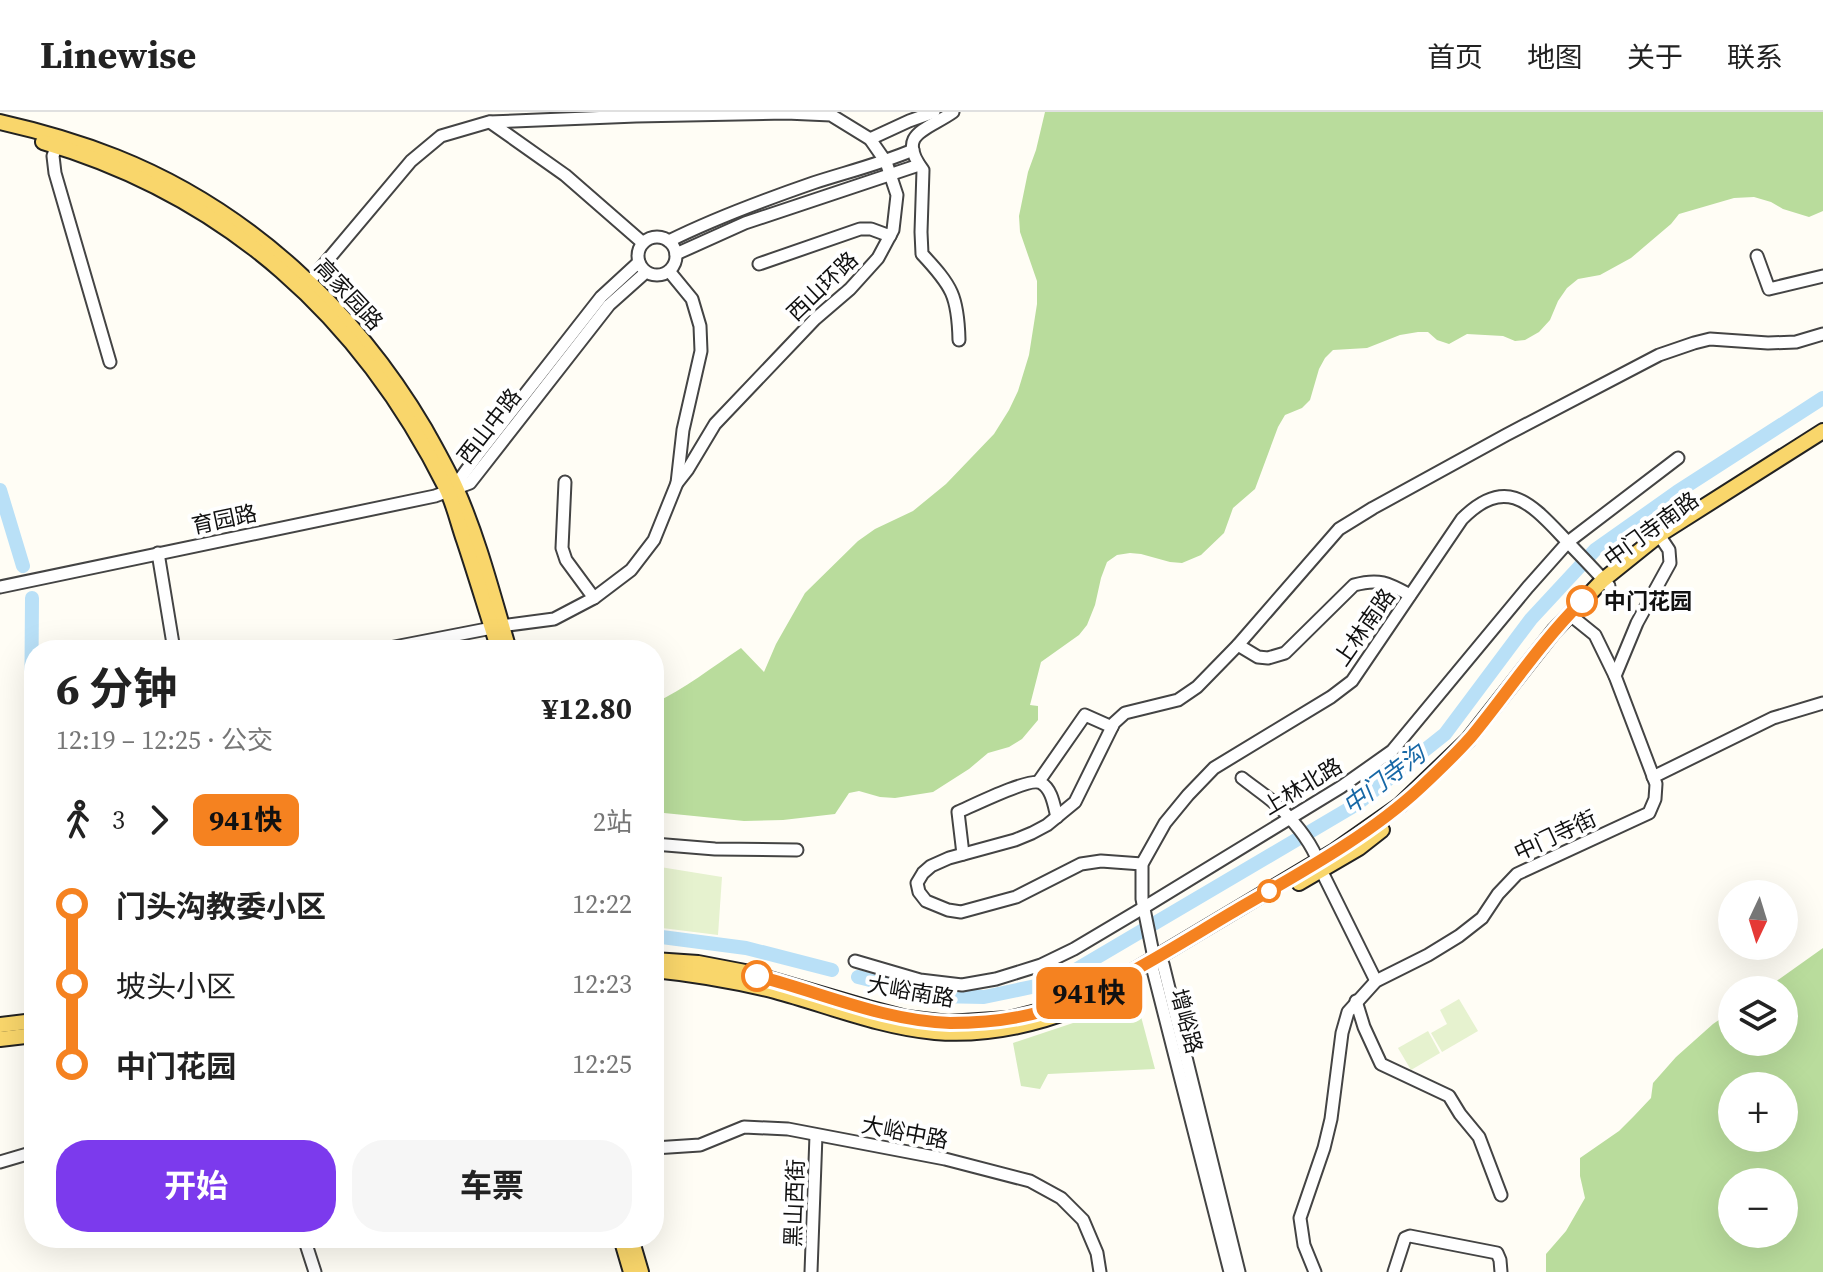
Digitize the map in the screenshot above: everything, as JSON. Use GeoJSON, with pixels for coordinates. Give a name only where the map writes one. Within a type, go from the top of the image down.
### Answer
{"type":"FeatureCollection","features":[{"type":"Feature","properties":{"kind":"main road","name":"高家园路"},"geometry":{"type":"LineString","coordinates":[[0,122],[119,158],[169,182],[259,238],[310,281],[386,368],[440,455],[485,571],[498,640]]}},
{"type":"Feature","properties":{"kind":"main road","name":"高家园路"},"geometry":{"type":"LineString","coordinates":[[0,131],[58,141],[119,169],[208,216],[271,262],[331,316],[390,392],[452,489]]}},
{"type":"Feature","properties":{"kind":"main road","name":"中门寺南路"},"geometry":{"type":"LineString","coordinates":[[1156,964],[1319,865],[1388,814],[1468,740],[1519,673],[1603,579],[1823,431]]}},
{"type":"Feature","properties":{"kind":"main road","name":"中门寺南路"},"geometry":{"type":"LineString","coordinates":[[1662,539],[1823,441]]}},
{"type":"Feature","properties":{"kind":"main road","name":"高家园路"},"geometry":{"type":"LineString","coordinates":[[496,627],[503,640]]}},
{"type":"Feature","properties":{"kind":"main road","name":"大峪南路"},"geometry":{"type":"LineString","coordinates":[[664,961],[698,963],[745,972],[881,1012],[948,1023],[1009,1019],[1056,1007],[1156,964]]}},
{"type":"Feature","properties":{"kind":"main road","name":"大峪南路"},"geometry":{"type":"LineString","coordinates":[[664,971],[772,990],[897,1026],[935,1032],[988,1032],[1048,1020],[1094,1002],[1130,984],[1156,964]]}},
{"type":"Feature","properties":{"kind":"main road"},"geometry":{"type":"LineString","coordinates":[[0,1025],[24,1022]]}},
{"type":"Feature","properties":{"kind":"main road"},"geometry":{"type":"LineString","coordinates":[[0,1039],[24,1036]]}},
{"type":"Feature","properties":{"kind":"main road"},"geometry":{"type":"LineString","coordinates":[[624,1248],[631,1272]]}},
{"type":"Feature","properties":{"kind":"main road"},"geometry":{"type":"LineString","coordinates":[[634,1248],[641,1272]]}},
{"type":"Feature","properties":{"kind":"street"},"geometry":{"type":"LineString","coordinates":[[870,139],[934,112]]}},
{"type":"Feature","properties":{"kind":"street"},"geometry":{"type":"LineString","coordinates":[[953,112],[918,133],[913,139],[913,150],[923,170],[922,254],[941,275],[955,298],[959,340]]}},
{"type":"Feature","properties":{"kind":"street","name":"西山环路"},"geometry":{"type":"LineString","coordinates":[[310,281],[411,161],[441,136],[489,122],[533,116],[831,115],[870,139],[886,162],[897,195],[893,230],[878,258],[715,424],[677,483],[654,540],[631,570],[594,598],[554,619],[430,640]]}},
{"type":"Feature","properties":{"kind":"street"},"geometry":{"type":"LineString","coordinates":[[489,122],[565,175],[643,243]]}},
{"type":"Feature","properties":{"kind":"street"},"geometry":{"type":"LineString","coordinates":[[58,141],[53,156],[55,173],[110,362]]}},
{"type":"Feature","properties":{"kind":"street"},"geometry":{"type":"LineString","coordinates":[[669,241],[736,210],[886,162],[913,150]]}},
{"type":"Feature","properties":{"kind":"street"},"geometry":{"type":"LineString","coordinates":[[676,254],[745,223],[919,165]]}},
{"type":"Feature","properties":{"kind":"street"},"geometry":{"type":"LineString","coordinates":[[759,264],[860,229],[871,229],[890,236]]}},
{"type":"Feature","properties":{"kind":"street"},"geometry":{"type":"LineString","coordinates":[[659,237],[669,241],[676,254],[669,271],[659,275],[643,267],[638,254],[643,243],[659,237]]}},
{"type":"Feature","properties":{"kind":"street"},"geometry":{"type":"LineString","coordinates":[[1757,256],[1769,289],[1823,276]]}},
{"type":"Feature","properties":{"kind":"street","name":"西山中路"},"geometry":{"type":"LineString","coordinates":[[452,489],[601,297],[643,267]]}},
{"type":"Feature","properties":{"kind":"street"},"geometry":{"type":"LineString","coordinates":[[669,271],[692,299],[700,326],[701,351],[683,430],[677,483]]}},
{"type":"Feature","properties":{"kind":"street"},"geometry":{"type":"LineString","coordinates":[[1156,964],[1144,914],[1142,864],[1101,861],[1081,864],[1016,897],[961,912],[926,901],[917,883],[931,866],[1015,840],[1057,817],[1075,802],[1112,727],[1125,713],[1178,700],[1197,687],[1238,645],[1339,529],[1373,508],[1659,355],[1710,339],[1796,342],[1823,334]]}},
{"type":"Feature","properties":{"kind":"street","name":"上林北路"},"geometry":{"type":"LineString","coordinates":[[855,961],[920,980],[962,985],[996,979],[1041,965],[1144,914],[1392,751],[1568,542],[1678,458]]}},
{"type":"Feature","properties":{"kind":"street"},"geometry":{"type":"LineString","coordinates":[[565,482],[562,548],[566,560],[594,598]]}},
{"type":"Feature","properties":{"kind":"street","name":"育园路"},"geometry":{"type":"LineString","coordinates":[[0,587],[435,496],[452,489]]}},
{"type":"Feature","properties":{"kind":"street","name":"上林南路"},"geometry":{"type":"LineString","coordinates":[[1142,864],[1165,823],[1214,768],[1352,681],[1462,519],[1485,500],[1502,496],[1532,505],[1603,579]]}},
{"type":"Feature","properties":{"kind":"street"},"geometry":{"type":"LineString","coordinates":[[1615,676],[1637,623],[1670,563],[1669,550],[1662,539]]}},
{"type":"Feature","properties":{"kind":"street"},"geometry":{"type":"LineString","coordinates":[[158,553],[172,640]]}},
{"type":"Feature","properties":{"kind":"street"},"geometry":{"type":"LineString","coordinates":[[1238,645],[1258,657],[1268,658],[1285,653],[1354,585],[1368,581],[1385,582],[1410,595]]}},
{"type":"Feature","properties":{"kind":"street","name":"中门寺街"},"geometry":{"type":"LineString","coordinates":[[1315,1272],[1304,1245],[1300,1218],[1331,1119],[1342,1033],[1348,1012],[1376,981],[1416,962],[1482,918],[1498,894],[1517,874],[1649,813],[1655,799],[1656,784],[1615,676],[1595,635],[1572,617]]}},
{"type":"Feature","properties":{"kind":"street"},"geometry":{"type":"LineString","coordinates":[[1653,777],[1773,718],[1823,703]]}},
{"type":"Feature","properties":{"kind":"street"},"geometry":{"type":"LineString","coordinates":[[963,854],[958,812],[1023,784],[1039,781],[1085,715],[1112,727]]}},
{"type":"Feature","properties":{"kind":"street"},"geometry":{"type":"LineString","coordinates":[[1242,778],[1289,818],[1309,846],[1376,981]]}},
{"type":"Feature","properties":{"kind":"street"},"geometry":{"type":"LineString","coordinates":[[1039,781],[1052,795],[1057,817]]}},
{"type":"Feature","properties":{"kind":"street"},"geometry":{"type":"LineString","coordinates":[[664,845],[797,850]]}},
{"type":"Feature","properties":{"kind":"street","name":"增峪路"},"geometry":{"type":"LineString","coordinates":[[1156,964],[1230,1272]]}},
{"type":"Feature","properties":{"kind":"street","name":"增峪路"},"geometry":{"type":"LineString","coordinates":[[1156,964],[1239,1272]]}},
{"type":"Feature","properties":{"kind":"street"},"geometry":{"type":"LineString","coordinates":[[1356,1001],[1381,1064],[1449,1096],[1479,1137],[1501,1195]]}},
{"type":"Feature","properties":{"kind":"street","name":"大峪中路"},"geometry":{"type":"LineString","coordinates":[[664,1147],[700,1145],[744,1127],[788,1129],[945,1159],[1030,1181],[1061,1198],[1083,1220],[1097,1253],[1100,1272]]}},
{"type":"Feature","properties":{"kind":"street","name":"黑山西街"},"geometry":{"type":"LineString","coordinates":[[811,1272],[816,1135]]}},
{"type":"Feature","properties":{"kind":"street"},"geometry":{"type":"LineString","coordinates":[[0,1162],[24,1155]]}},
{"type":"Feature","properties":{"kind":"street"},"geometry":{"type":"LineString","coordinates":[[1394,1272],[1405,1238],[1410,1236],[1497,1253],[1501,1272]]}},
{"type":"Feature","properties":{"kind":"street"},"geometry":{"type":"LineString","coordinates":[[307,1248],[315,1272]]}},
{"type":"Feature","properties":{"kind":"green space"},"geometry":{"type":"Polygon","coordinates":[[[1045,112],[1823,112],[1823,211],[1809,217],[1754,197],[1734,198],[1679,214],[1631,258],[1600,275],[1578,279],[1567,288],[1550,320],[1539,332],[1525,340],[1467,334],[1449,344],[1437,340],[1428,332],[1418,332],[1400,335],[1367,348],[1333,350],[1319,369],[1310,400],[1302,408],[1285,415],[1255,489],[1233,508],[1224,533],[1201,555],[1182,563],[1130,553],[1117,555],[1107,562],[1087,625],[1079,635],[1041,662],[1030,705],[1038,706],[1038,720],[1022,739],[1009,747],[988,753],[933,792],[895,798],[859,791],[849,793],[835,814],[783,820],[744,821],[664,813],[664,698],[741,648],[764,672],[805,593],[858,541],[913,511],[946,484],[994,434],[1009,410],[1029,355],[1037,304],[1037,281],[1020,232],[1019,216],[1045,112]]]}},
{"type":"Feature","properties":{"kind":"green space"},"geometry":{"type":"Polygon","coordinates":[[[664,868],[722,877],[718,935],[664,928],[664,868]]]}},
{"type":"Feature","properties":{"kind":"green space"},"geometry":{"type":"Polygon","coordinates":[[[1823,948],[1823,1272],[1546,1272],[1546,1254],[1566,1231],[1585,1198],[1580,1158],[1619,1131],[1634,1116],[1651,1098],[1653,1083],[1676,1057],[1718,1021],[1718,1056],[1798,1056],[1798,976],[1784,976],[1823,948]]]}},
{"type":"Feature","properties":{"kind":"green space"},"geometry":{"type":"Polygon","coordinates":[[[1135,994],[1155,1069],[1048,1074],[1040,1089],[1021,1086],[1013,1043],[1073,1023],[1135,994]]]}},
{"type":"Feature","properties":{"kind":"green space"},"geometry":{"type":"Polygon","coordinates":[[[1459,999],[1478,1031],[1442,1052],[1431,1033],[1447,1024],[1440,1010],[1459,999]]]}},
{"type":"Feature","properties":{"kind":"green space"},"geometry":{"type":"Polygon","coordinates":[[[1428,1031],[1440,1053],[1411,1070],[1398,1048],[1428,1031]]]}},
{"type":"Feature","properties":{"kind":"waterway","name":"中门寺沟"},"geometry":{"type":"LineString","coordinates":[[858,977],[935,996],[984,997],[1055,982],[1357,804],[1445,734],[1531,619],[1595,550],[1677,492],[1823,398]]}},
{"type":"Feature","properties":{"kind":"waterway","name":"中门寺沟"},"geometry":{"type":"LineString","coordinates":[[0,490],[23,566]]}},
{"type":"Feature","properties":{"kind":"waterway","name":"中门寺沟"},"geometry":{"type":"LineString","coordinates":[[32,598],[32,640]]}},
{"type":"Feature","properties":{"kind":"waterway","name":"中门寺沟"},"geometry":{"type":"LineString","coordinates":[[664,937],[746,948],[832,970]]}},
{"type":"Feature","properties":{"kind":"bus line","name":"941快"},"geometry":{"type":"LineString","coordinates":[[757,976],[906,1018],[948,1023],[1009,1019],[1056,1007],[1093,991],[1132,972],[1267,892],[1333,852],[1400,805],[1468,740],[1519,673],[1582,601]]}},
{"type":"Feature","properties":{"kind":"place","name":"中门花园"},"geometry":{"type":"Point","coordinates":[1582,601]}}]}
